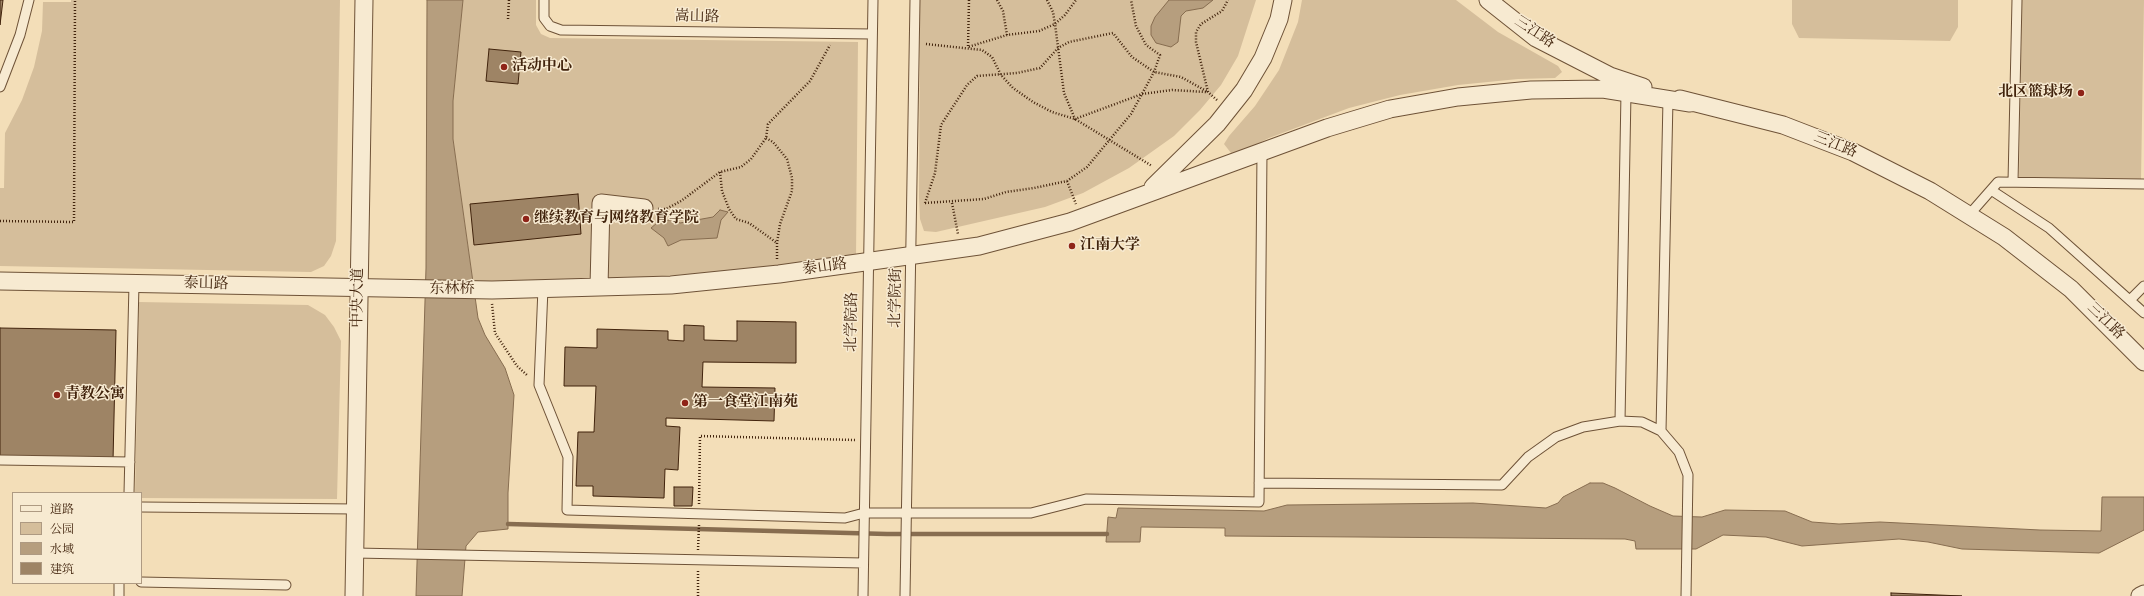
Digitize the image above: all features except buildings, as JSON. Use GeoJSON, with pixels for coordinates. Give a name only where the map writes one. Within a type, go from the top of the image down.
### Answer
{"type":"FeatureCollection","features":[{"type":"Feature","properties":{"kind":"street","name":"中央大道"},"geometry":{"type":"LineString","coordinates":[[354,596],[364,0]]}},
{"type":"Feature","properties":{"kind":"street"},"geometry":{"type":"LineString","coordinates":[[1148,192],[1195,147],[1244,90],[1263,58],[1279,19],[1283,0]]}},
{"type":"Feature","properties":{"kind":"street","name":"三江路"},"geometry":{"type":"LineString","coordinates":[[1488,0],[1536,38],[1610,76],[1690,102],[1783,125],[1853,152],[1930,191],[2004,237],[2071,289],[2144,362]]}},
{"type":"Feature","properties":{"kind":"street","name":"泰山路"},"geometry":{"type":"LineString","coordinates":[[492,290],[671,285],[779,274],[979,246],[1082,217],[1327,128],[1390,109],[1458,97],[1531,90],[1602,89],[1690,102]]}},
{"type":"Feature","properties":{"kind":"street"},"geometry":{"type":"LineString","coordinates":[[599,287],[601,203],[644,208]]}},
{"type":"Feature","properties":{"kind":"street","name":"泰山路"},"geometry":{"type":"LineString","coordinates":[[0,281],[412,289]]}},
{"type":"Feature","properties":{"kind":"street","name":"东林桥"},"geometry":{"type":"LineString","coordinates":[[412,289],[492,290]]}},
{"type":"Feature","properties":{"kind":"street"},"geometry":{"type":"LineString","coordinates":[[2140,596],[2144,594]]}},
{"type":"Feature","properties":{"kind":"lane"},"geometry":{"type":"LineString","coordinates":[[0,86],[20,35],[29,0]]}},
{"type":"Feature","properties":{"kind":"lane","name":"嵩山路"},"geometry":{"type":"LineString","coordinates":[[544,0],[544,18],[550,26],[561,30],[872,34]]}},
{"type":"Feature","properties":{"kind":"lane","name":"北学院路"},"geometry":{"type":"LineString","coordinates":[[863,596],[873,0]]}},
{"type":"Feature","properties":{"kind":"lane","name":"北学院街"},"geometry":{"type":"LineString","coordinates":[[905,596],[912,255],[915,0]]}},
{"type":"Feature","properties":{"kind":"lane"},"geometry":{"type":"LineString","coordinates":[[2014,182],[2017,0]]}},
{"type":"Feature","properties":{"kind":"lane"},"geometry":{"type":"LineString","coordinates":[[1620,421],[1626,93]]}},
{"type":"Feature","properties":{"kind":"lane"},"geometry":{"type":"LineString","coordinates":[[1661,431],[1668,99]]}},
{"type":"Feature","properties":{"kind":"lane"},"geometry":{"type":"LineString","coordinates":[[543,288],[539,385],[568,457],[567,510],[845,518],[864,513],[1031,513],[1086,499],[1259,502],[1262,151]]}},
{"type":"Feature","properties":{"kind":"lane"},"geometry":{"type":"LineString","coordinates":[[1969,215],[1998,182],[2144,184]]}},
{"type":"Feature","properties":{"kind":"lane"},"geometry":{"type":"LineString","coordinates":[[1991,190],[2049,228],[2144,313]]}},
{"type":"Feature","properties":{"kind":"lane"},"geometry":{"type":"LineString","coordinates":[[129,492],[134,284]]}},
{"type":"Feature","properties":{"kind":"lane"},"geometry":{"type":"LineString","coordinates":[[2130,299],[2144,286]]}},
{"type":"Feature","properties":{"kind":"lane"},"geometry":{"type":"LineString","coordinates":[[1259,483],[1502,485],[1528,458],[1556,437],[1583,427],[1620,421],[1642,422],[1661,431],[1680,452],[1688,475],[1686,596]]}},
{"type":"Feature","properties":{"kind":"lane"},"geometry":{"type":"LineString","coordinates":[[0,460],[130,462]]}},
{"type":"Feature","properties":{"kind":"lane"},"geometry":{"type":"LineString","coordinates":[[142,507],[356,509]]}},
{"type":"Feature","properties":{"kind":"lane"},"geometry":{"type":"LineString","coordinates":[[355,553],[863,563]]}},
{"type":"Feature","properties":{"kind":"lane"},"geometry":{"type":"LineString","coordinates":[[142,582],[286,585]]}},
{"type":"Feature","properties":{"kind":"lane"},"geometry":{"type":"LineString","coordinates":[[119,584],[119,596]]}},
{"type":"Feature","properties":{"kind":"path"},"geometry":{"type":"LineString","coordinates":[[0,221],[74,222],[75,0]]}},
{"type":"Feature","properties":{"kind":"path"},"geometry":{"type":"LineString","coordinates":[[508,19],[509,0]]}},
{"type":"Feature","properties":{"kind":"path"},"geometry":{"type":"LineString","coordinates":[[968,47],[969,0]]}},
{"type":"Feature","properties":{"kind":"path"},"geometry":{"type":"LineString","coordinates":[[997,0],[1003,11],[1007,35]]}},
{"type":"Feature","properties":{"kind":"path"},"geometry":{"type":"LineString","coordinates":[[1047,0],[1053,12],[1064,93],[1075,119]]}},
{"type":"Feature","properties":{"kind":"path"},"geometry":{"type":"LineString","coordinates":[[968,47],[1007,35],[1039,31],[1055,24],[1065,15],[1076,0]]}},
{"type":"Feature","properties":{"kind":"path"},"geometry":{"type":"LineString","coordinates":[[912,203],[952,203],[984,199],[1006,192],[1034,188],[1067,180],[1087,166],[1131,114],[1154,72],[1160,55],[1146,45],[1136,26],[1130,0]]}},
{"type":"Feature","properties":{"kind":"path"},"geometry":{"type":"LineString","coordinates":[[1208,92],[1196,42],[1196,32],[1201,24],[1222,11],[1228,0]]}},
{"type":"Feature","properties":{"kind":"path"},"geometry":{"type":"LineString","coordinates":[[925,203],[935,173],[941,125],[967,85],[977,76],[1001,75],[1040,68],[1058,48],[1069,42],[1113,33],[1132,56],[1154,72],[1181,77],[1208,92],[1228,110]]}},
{"type":"Feature","properties":{"kind":"path"},"geometry":{"type":"LineString","coordinates":[[644,208],[666,209],[681,201],[720,172],[741,167],[751,159],[766,138],[768,124],[810,81],[836,34]]}},
{"type":"Feature","properties":{"kind":"path"},"geometry":{"type":"LineString","coordinates":[[915,43],[968,47],[982,50],[992,57],[1001,75],[1013,88],[1033,102],[1052,112],[1075,119],[1166,174]]}},
{"type":"Feature","properties":{"kind":"path"},"geometry":{"type":"LineString","coordinates":[[1075,119],[1142,94],[1172,90],[1208,92]]}},
{"type":"Feature","properties":{"kind":"path"},"geometry":{"type":"LineString","coordinates":[[766,138],[773,142],[787,159],[792,178],[792,191],[780,224],[777,243],[779,274]]}},
{"type":"Feature","properties":{"kind":"path"},"geometry":{"type":"LineString","coordinates":[[720,172],[722,191],[729,209],[736,219],[749,223],[777,243]]}},
{"type":"Feature","properties":{"kind":"path"},"geometry":{"type":"LineString","coordinates":[[1067,180],[1082,217]]}},
{"type":"Feature","properties":{"kind":"path"},"geometry":{"type":"LineString","coordinates":[[952,203],[961,248]]}},
{"type":"Feature","properties":{"kind":"path"},"geometry":{"type":"LineString","coordinates":[[492,290],[495,333],[517,366],[539,385]]}},
{"type":"Feature","properties":{"kind":"path"},"geometry":{"type":"LineString","coordinates":[[698,596],[700,436],[865,440]]}},
{"type":"Feature","properties":{"kind":"green space"},"geometry":{"type":"Polygon","coordinates":[[[71,0],[340,0],[336,241],[331,256],[324,266],[311,272],[0,266],[0,188],[4,188],[5,133],[22,100],[34,67],[42,31],[43,2],[71,2],[71,0]]]}},
{"type":"Feature","properties":{"kind":"green space"},"geometry":{"type":"Polygon","coordinates":[[[463,0],[536,0],[536,25],[541,34],[550,38],[858,42],[856,257],[735,271],[474,289],[453,139],[453,101],[463,0]]]}},
{"type":"Feature","properties":{"kind":"green space"},"geometry":{"type":"Polygon","coordinates":[[[920,0],[1256,0],[1238,56],[1221,85],[1200,110],[1174,136],[1129,168],[1083,193],[1045,207],[936,232],[924,231],[920,219],[920,0]]]}},
{"type":"Feature","properties":{"kind":"green space"},"geometry":{"type":"Polygon","coordinates":[[[1302,0],[1456,0],[1498,32],[1558,66],[1562,72],[1555,78],[1518,79],[1458,85],[1400,95],[1349,108],[1269,138],[1241,152],[1231,153],[1224,144],[1255,106],[1279,70],[1298,22],[1302,0]]]}},
{"type":"Feature","properties":{"kind":"green space"},"geometry":{"type":"Polygon","coordinates":[[[1792,0],[1958,0],[1958,27],[1950,41],[1799,38],[1792,24],[1792,0]]]}},
{"type":"Feature","properties":{"kind":"green space","name":"北区篮球场"},"geometry":{"type":"Polygon","coordinates":[[[2022,0],[2144,0],[2141,179],[2019,177],[2022,0]]]}},
{"type":"Feature","properties":{"kind":"green space"},"geometry":{"type":"Polygon","coordinates":[[[139,302],[308,305],[325,315],[334,327],[341,341],[337,499],[142,498],[142,492],[135,492],[139,302]]]}},
{"type":"Feature","properties":{"kind":"water"},"geometry":{"type":"Polygon","coordinates":[[[427,0],[463,0],[453,101],[453,139],[478,318],[485,335],[505,368],[514,395],[508,493],[508,529],[478,532],[466,546],[462,596],[416,596],[426,268],[427,0]]]}},
{"type":"Feature","properties":{"kind":"water"},"geometry":{"type":"Polygon","coordinates":[[[1169,0],[1213,0],[1203,8],[1186,11],[1181,16],[1178,42],[1171,47],[1156,43],[1151,35],[1151,26],[1155,17],[1169,0]]]}},
{"type":"Feature","properties":{"kind":"water"},"geometry":{"type":"Polygon","coordinates":[[[720,210],[728,212],[721,220],[717,238],[681,240],[668,246],[664,238],[651,228],[657,223],[673,219],[680,223],[713,217],[720,210]]]}},
{"type":"Feature","properties":{"kind":"water"},"geometry":{"type":"Polygon","coordinates":[[[1590,483],[1603,483],[1673,516],[1702,517],[1725,510],[1785,511],[1812,522],[1839,524],[1880,522],[2040,530],[2101,531],[2102,497],[2144,497],[2144,530],[2099,553],[1962,549],[1928,542],[1899,539],[1802,546],[1766,537],[1723,535],[1696,549],[1636,549],[1635,541],[1625,539],[1225,536],[1225,528],[1141,527],[1140,542],[1106,542],[1108,517],[1116,518],[1118,508],[1264,511],[1287,505],[1473,503],[1546,508],[1558,503],[1563,497],[1590,483]]]}},
{"type":"Feature","properties":{"kind":"waterway"},"geometry":{"type":"LineString","coordinates":[[508,524],[887,534],[1107,534]]}},
{"type":"Feature","properties":{"kind":"place","name":"活动中心"},"geometry":{"type":"Point","coordinates":[504,67]}},
{"type":"Feature","properties":{"kind":"place","name":"北区篮球场"},"geometry":{"type":"Point","coordinates":[2081,93]}},
{"type":"Feature","properties":{"kind":"place","name":"继续教育与网络教育学院"},"geometry":{"type":"Point","coordinates":[526,219]}},
{"type":"Feature","properties":{"kind":"place","name":"江南大学"},"geometry":{"type":"Point","coordinates":[1072,246]}},
{"type":"Feature","properties":{"kind":"place","name":"青教公寓"},"geometry":{"type":"Point","coordinates":[57,395]}},
{"type":"Feature","properties":{"kind":"place","name":"第一食堂江南苑"},"geometry":{"type":"Point","coordinates":[685,403]}}]}
